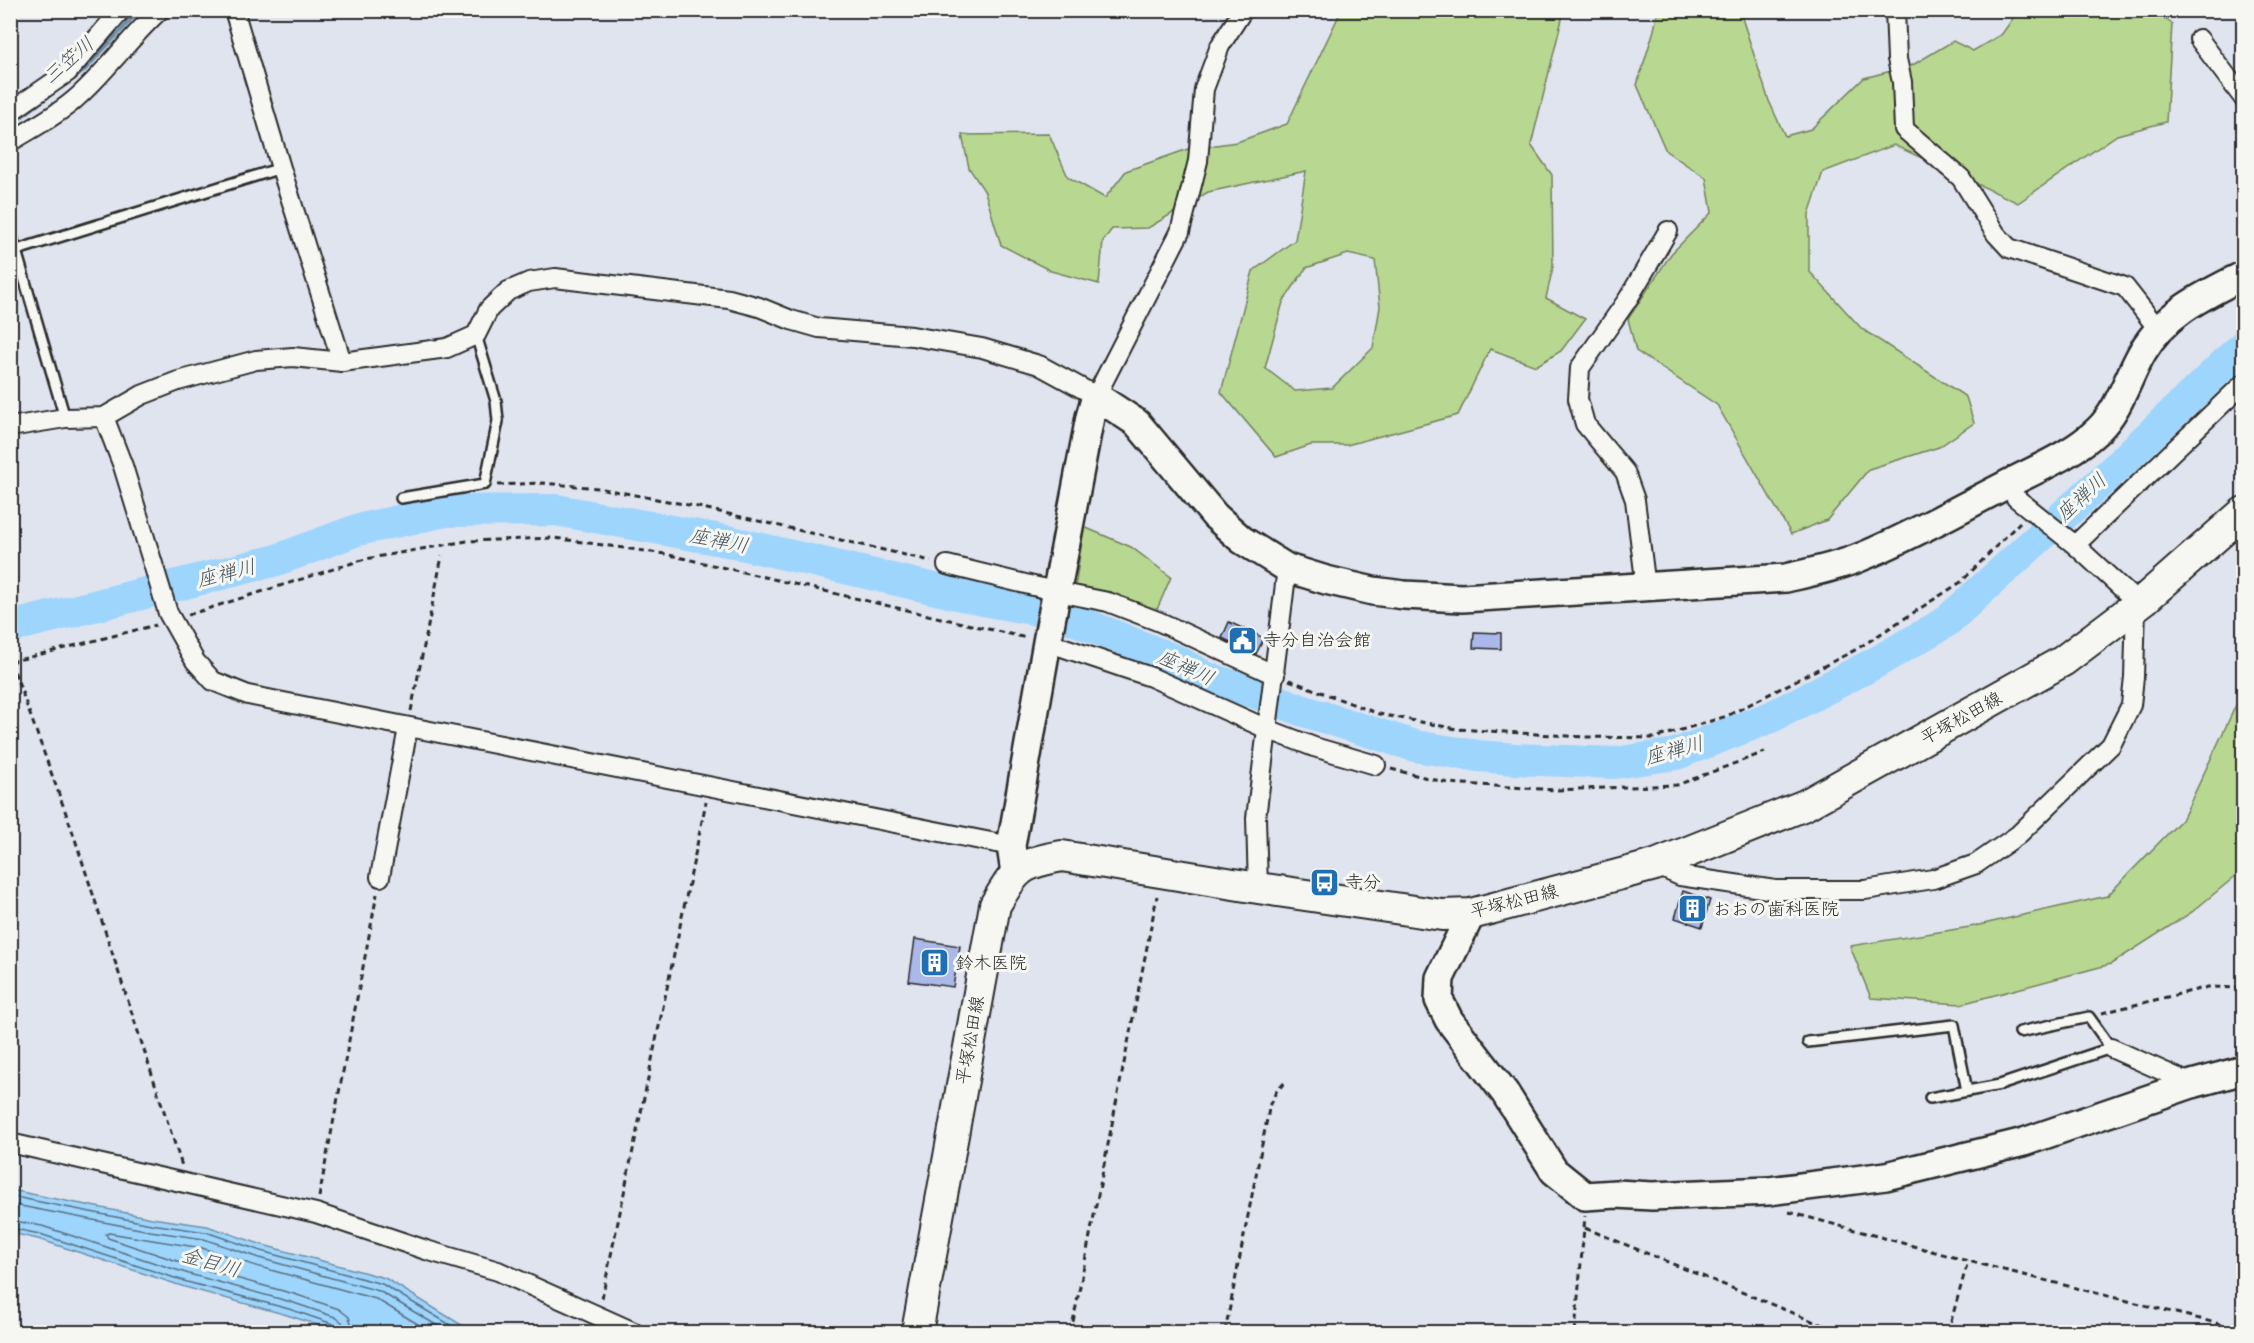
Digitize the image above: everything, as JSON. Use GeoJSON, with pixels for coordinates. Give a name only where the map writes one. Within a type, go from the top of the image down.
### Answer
{"type":"FeatureCollection","features":[{"type":"Feature","properties":{"kind":"main road","name":"平塚松田線"},"geometry":{"type":"LineString","coordinates":[[917,1332],[995,905],[1013,859],[1035,861],[1062,856],[1442,915],[1471,914],[1655,865],[1805,806],[2063,661],[2136,606],[2244,512]]}},
{"type":"Feature","properties":{"kind":"street"},"geometry":{"type":"LineString","coordinates":[[10,112],[68,72],[121,10]]}},
{"type":"Feature","properties":{"kind":"street"},"geometry":{"type":"LineString","coordinates":[[10,142],[72,101],[99,75],[140,28],[160,10]]}},
{"type":"Feature","properties":{"kind":"street"},"geometry":{"type":"LineString","coordinates":[[234,10],[342,362]]}},
{"type":"Feature","properties":{"kind":"street"},"geometry":{"type":"LineString","coordinates":[[104,417],[123,466],[170,617],[195,661],[213,681],[248,695],[709,786],[1013,859],[1047,642],[1090,417],[1096,396],[1180,232],[1198,161],[1204,89],[1220,46],[1243,10]]}},
{"type":"Feature","properties":{"kind":"street"},"geometry":{"type":"LineString","coordinates":[[1895,10],[1904,129],[1960,178],[1996,234],[2009,248],[2125,287],[2158,328]]}},
{"type":"Feature","properties":{"kind":"street"},"geometry":{"type":"LineString","coordinates":[[2199,39],[2244,99]]}},
{"type":"Feature","properties":{"kind":"street"},"geometry":{"type":"LineString","coordinates":[[1646,588],[1635,500],[1625,472],[1585,424],[1578,399],[1580,368],[1628,299],[1668,231]]}},
{"type":"Feature","properties":{"kind":"street"},"geometry":{"type":"LineString","coordinates":[[10,426],[65,418],[104,417],[142,395],[178,381],[256,360],[293,357],[342,362],[447,348],[476,335],[489,309],[508,291],[530,282],[555,278],[729,299],[819,328],[912,336],[982,348],[1039,365],[1096,396],[1137,423],[1215,516],[1242,540],[1287,568],[1372,591],[1404,595],[1462,598],[1646,588],[1786,578],[1859,558],[2068,453],[2099,429],[2113,412],[2142,352],[2158,328],[2188,304],[2244,275]]}},
{"type":"Feature","properties":{"kind":"street"},"geometry":{"type":"LineString","coordinates":[[2073,543],[2244,382]]}},
{"type":"Feature","properties":{"kind":"street"},"geometry":{"type":"LineString","coordinates":[[1655,865],[1680,876],[1787,890],[1865,890],[1934,879],[1976,864],[2018,835],[2111,745],[2131,705],[2136,606],[2128,594],[2073,543],[2016,498],[2008,484]]}},
{"type":"Feature","properties":{"kind":"street"},"geometry":{"type":"LineString","coordinates":[[947,565],[1108,602],[1160,622],[1275,675]]}},
{"type":"Feature","properties":{"kind":"street"},"geometry":{"type":"LineString","coordinates":[[1258,888],[1256,818],[1287,568]]}},
{"type":"Feature","properties":{"kind":"street"},"geometry":{"type":"LineString","coordinates":[[1047,642],[1151,677],[1314,747],[1376,765]]}},
{"type":"Feature","properties":{"kind":"street"},"geometry":{"type":"LineString","coordinates":[[380,878],[408,728]]}},
{"type":"Feature","properties":{"kind":"street"},"geometry":{"type":"LineString","coordinates":[[1471,914],[1440,978],[1439,1000],[1449,1020],[1505,1093],[1554,1171],[1585,1196],[1616,1194],[1652,1196],[1769,1191],[1886,1176],[2024,1142],[2192,1084],[2244,1070]]}},
{"type":"Feature","properties":{"kind":"street"},"geometry":{"type":"LineString","coordinates":[[2111,1048],[2192,1084]]}},
{"type":"Feature","properties":{"kind":"street"},"geometry":{"type":"LineString","coordinates":[[10,1143],[316,1213],[426,1250],[498,1271],[634,1332]]}},
{"type":"Feature","properties":{"kind":"lane"},"geometry":{"type":"LineString","coordinates":[[17,250],[281,168]]}},
{"type":"Feature","properties":{"kind":"lane"},"geometry":{"type":"LineString","coordinates":[[10,230],[65,418]]}},
{"type":"Feature","properties":{"kind":"lane"},"geometry":{"type":"LineString","coordinates":[[401,498],[485,484],[498,421],[496,401],[476,335]]}},
{"type":"Feature","properties":{"kind":"lane"},"geometry":{"type":"LineString","coordinates":[[1930,1098],[2000,1085],[2111,1048],[2089,1017],[2020,1032]]}},
{"type":"Feature","properties":{"kind":"lane"},"geometry":{"type":"LineString","coordinates":[[1808,1042],[1954,1025],[1968,1091]]}},
{"type":"Feature","properties":{"kind":"path"},"geometry":{"type":"LineString","coordinates":[[485,484],[507,486],[543,483],[598,488],[694,506],[947,565]]}},
{"type":"Feature","properties":{"kind":"path"},"geometry":{"type":"LineString","coordinates":[[1275,675],[1379,714],[1457,729],[1584,737],[1655,738],[1727,716],[1857,649],[1961,582],[2034,512]]}},
{"type":"Feature","properties":{"kind":"path"},"geometry":{"type":"LineString","coordinates":[[188,1184],[72,830],[11,662],[365,559],[467,541],[554,538],[665,554],[1047,642]]}},
{"type":"Feature","properties":{"kind":"path"},"geometry":{"type":"LineString","coordinates":[[408,728],[442,556]]}},
{"type":"Feature","properties":{"kind":"path"},"geometry":{"type":"LineString","coordinates":[[1376,765],[1448,783],[1556,790],[1677,785],[1765,753]]}},
{"type":"Feature","properties":{"kind":"path"},"geometry":{"type":"LineString","coordinates":[[598,1317],[709,786]]}},
{"type":"Feature","properties":{"kind":"path"},"geometry":{"type":"LineString","coordinates":[[1071,1332],[1161,872]]}},
{"type":"Feature","properties":{"kind":"path"},"geometry":{"type":"LineString","coordinates":[[316,1213],[380,878]]}},
{"type":"Feature","properties":{"kind":"path"},"geometry":{"type":"LineString","coordinates":[[2089,1017],[2208,987],[2244,988]]}},
{"type":"Feature","properties":{"kind":"path"},"geometry":{"type":"LineString","coordinates":[[1225,1332],[1270,1104],[1276,1092],[1285,1082]]}},
{"type":"Feature","properties":{"kind":"path"},"geometry":{"type":"LineString","coordinates":[[1789,1212],[1968,1261],[2244,1330]]}},
{"type":"Feature","properties":{"kind":"path"},"geometry":{"type":"LineString","coordinates":[[1575,1332],[1584,1228],[1839,1332]]}},
{"type":"Feature","properties":{"kind":"path"},"geometry":{"type":"LineString","coordinates":[[1948,1332],[1968,1261]]}},
{"type":"Feature","properties":{"kind":"green space"},"geometry":{"type":"Polygon","coordinates":[[[1341,11],[1564,11],[1531,145],[1552,175],[1553,267],[1546,298],[1585,319],[1561,351],[1536,366],[1490,349],[1458,415],[1347,445],[1311,445],[1276,457],[1221,392],[1253,271],[1295,240],[1306,171],[1208,192],[1148,228],[1112,229],[1103,241],[1099,284],[1051,271],[1001,245],[985,192],[969,168],[962,135],[1049,134],[1068,177],[1105,198],[1126,171],[1188,149],[1237,142],[1287,124],[1341,11]],[[1348,254],[1306,268],[1283,302],[1265,368],[1295,391],[1332,388],[1373,348],[1380,307],[1375,260],[1348,254]]]}},
{"type":"Feature","properties":{"kind":"green space"},"geometry":{"type":"Polygon","coordinates":[[[1658,11],[1752,11],[1742,18],[1769,101],[1785,136],[1811,129],[1864,78],[1911,66],[1953,41],[1973,51],[2002,34],[2018,11],[2154,11],[2172,24],[2166,122],[2117,135],[2018,203],[1894,145],[1823,172],[1809,214],[1809,271],[1862,329],[1966,397],[1974,423],[1939,447],[1869,469],[1827,520],[1791,534],[1717,405],[1636,351],[1628,319],[1671,254],[1712,212],[1706,178],[1666,151],[1637,85],[1658,11]]]}},
{"type":"Feature","properties":{"kind":"green space"},"geometry":{"type":"Polygon","coordinates":[[[1084,527],[1131,547],[1171,577],[1155,614],[1075,588],[1084,527]]]}},
{"type":"Feature","properties":{"kind":"green space"},"geometry":{"type":"Polygon","coordinates":[[[2243,690],[2243,870],[2192,912],[2111,964],[1961,1004],[1871,998],[1850,946],[1970,927],[2107,896],[2183,818],[2243,690]]]}},
{"type":"Feature","properties":{"kind":"water","name":"金目川"},"geometry":{"type":"Polygon","coordinates":[[[11,1190],[152,1218],[207,1226],[263,1245],[385,1278],[473,1332],[339,1332],[185,1287],[38,1239],[11,1233],[11,1190]]]}},
{"type":"Feature","properties":{"kind":"building","name":"寺分自治会館"},"geometry":{"type":"Polygon","coordinates":[[[1229,622],[1264,638],[1256,654],[1222,638],[1229,622]]]}},
{"type":"Feature","properties":{"kind":"building"},"geometry":{"type":"Polygon","coordinates":[[[1474,632],[1501,633],[1501,649],[1473,648],[1474,632]]]}},
{"type":"Feature","properties":{"kind":"building","name":"おおの歯科医院"},"geometry":{"type":"Polygon","coordinates":[[[1683,891],[1710,900],[1702,927],[1675,918],[1683,891]]]}},
{"type":"Feature","properties":{"kind":"building","name":"鈴木医院"},"geometry":{"type":"Polygon","coordinates":[[[915,939],[960,946],[953,987],[909,981],[915,939]]]}},
{"type":"Feature","properties":{"kind":"waterway","name":"三笠川"},"geometry":{"type":"LineString","coordinates":[[71,80],[83,71],[139,10]]}},
{"type":"Feature","properties":{"kind":"waterway","name":"三笠川"},"geometry":{"type":"LineString","coordinates":[[10,125],[44,99]]}},
{"type":"Feature","properties":{"kind":"waterway","name":"座禅川"},"geometry":{"type":"LineString","coordinates":[[10,627],[277,560],[357,530],[445,511],[556,510],[732,542],[983,600],[1060,614],[1177,661],[1205,677],[1415,746],[1478,756],[1614,763],[1676,754],[1771,717],[1875,663],[1946,622],[2107,476],[2244,345]]}},
{"type":"Feature","properties":{"kind":"place","name":"寺分自治会館"},"geometry":{"type":"Point","coordinates":[1242,640]}},
{"type":"Feature","properties":{"kind":"place","name":"寺分"},"geometry":{"type":"Point","coordinates":[1324,882]}},
{"type":"Feature","properties":{"kind":"place","name":"おおの歯科医院"},"geometry":{"type":"Point","coordinates":[1692,909]}},
{"type":"Feature","properties":{"kind":"place","name":"鈴木医院"},"geometry":{"type":"Point","coordinates":[934,963]}}]}
